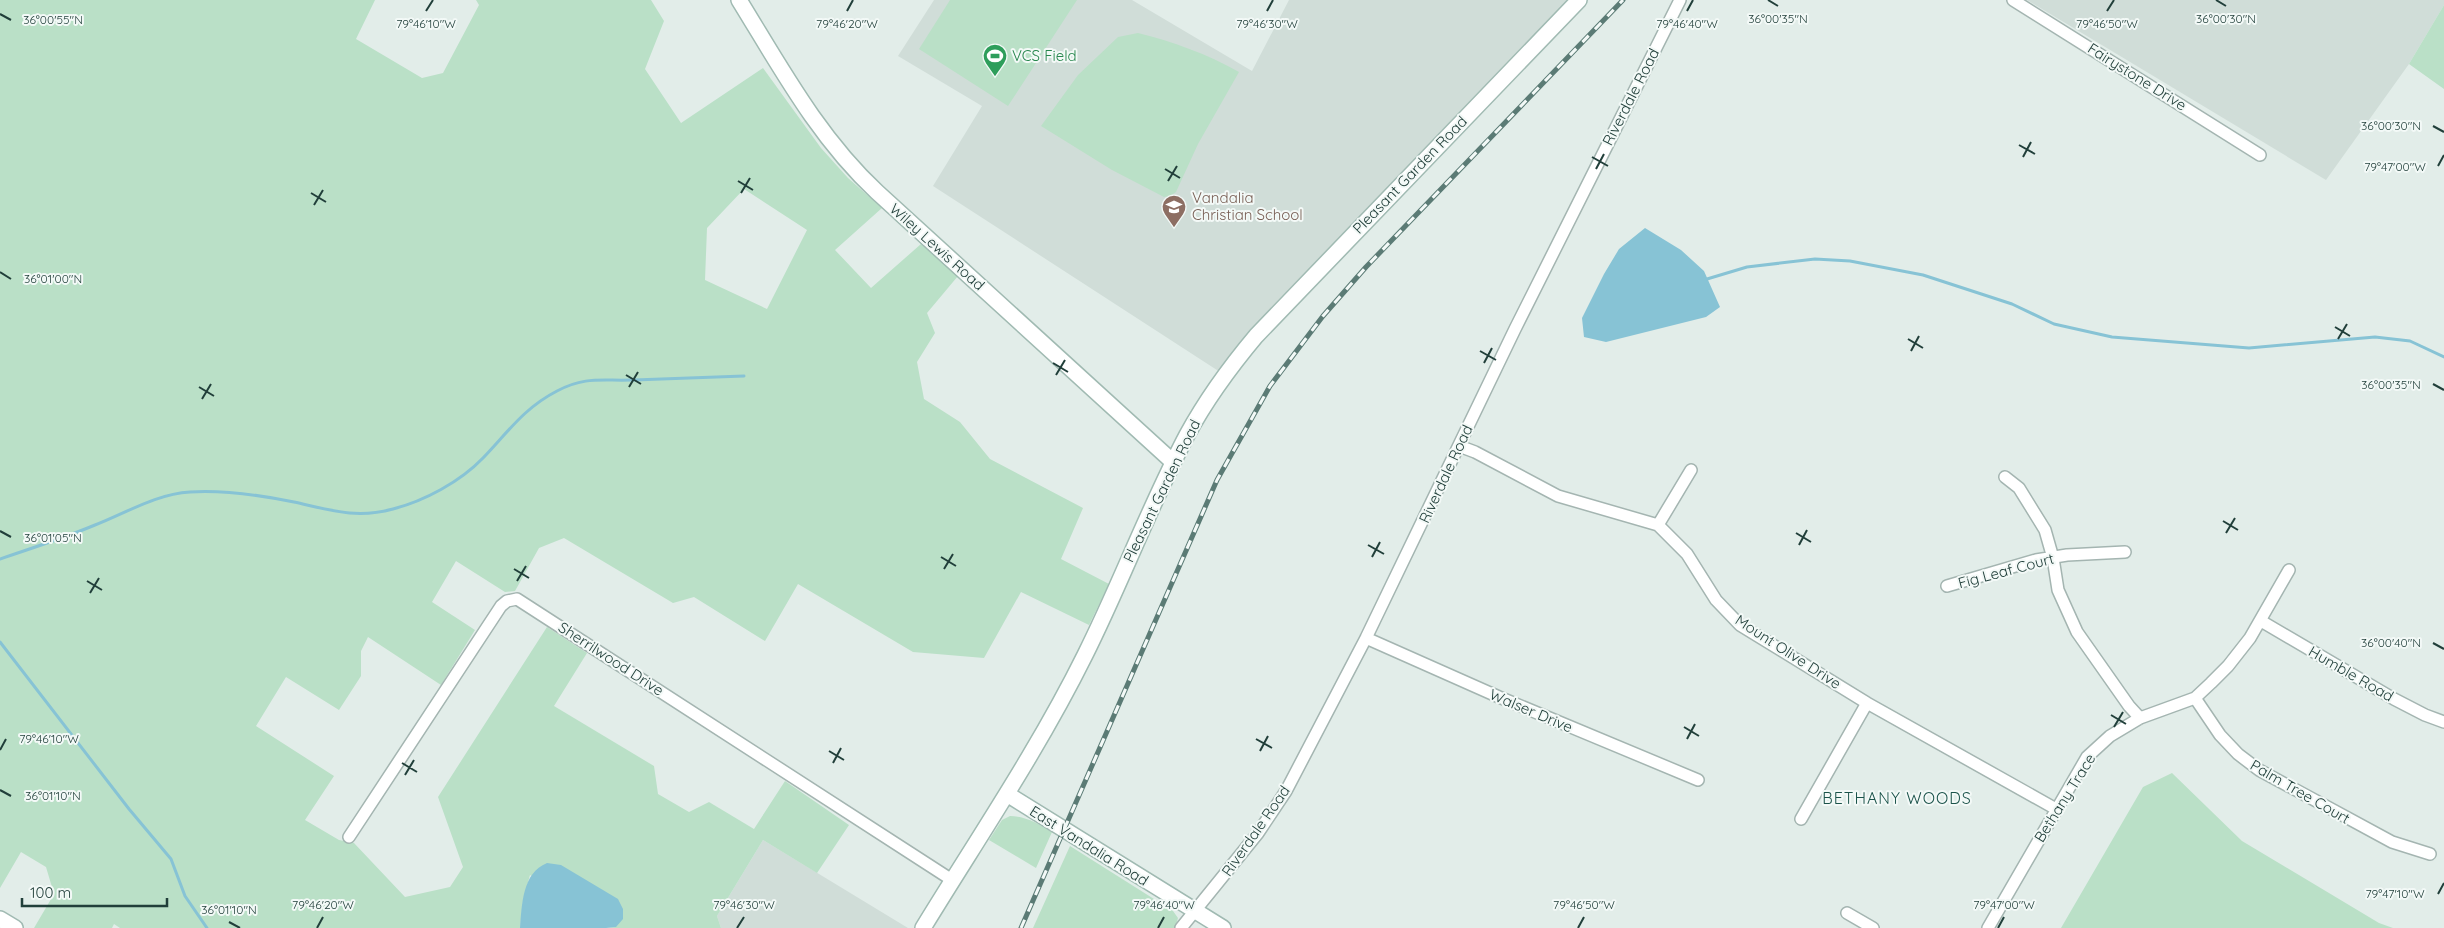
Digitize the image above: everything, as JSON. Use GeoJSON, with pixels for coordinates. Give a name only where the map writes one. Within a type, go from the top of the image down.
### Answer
{"type":"FeatureCollection","features":[{"type":"Feature","properties":{"kind":"main road","name":"Wiley Lewis Road"},"geometry":{"type":"LineString","coordinates":[[740,0],[806,110],[838,152],[874,190],[1173,462]]}},
{"type":"Feature","properties":{"kind":"main road","name":"Pleasant Garden Road"},"geometry":{"type":"LineString","coordinates":[[923,928],[1007,794],[1086,655],[1173,462],[1214,391],[1256,336],[1579,0]]}},
{"type":"Feature","properties":{"kind":"main road","name":"East Vandalia Road"},"geometry":{"type":"LineString","coordinates":[[1007,794],[1223,928]]}},
{"type":"Feature","properties":{"kind":"main road"},"geometry":{"type":"LineString","coordinates":[[0,919],[15,928]]}},
{"type":"Feature","properties":{"kind":"street","name":"Riverdale Road"},"geometry":{"type":"LineString","coordinates":[[1181,928],[1258,833],[1286,791],[1366,638],[1680,0]]}},
{"type":"Feature","properties":{"kind":"street","name":"Fairystone Drive"},"geometry":{"type":"LineString","coordinates":[[2014,0],[2260,155]]}},
{"type":"Feature","properties":{"kind":"street","name":"Mount Olive Drive"},"geometry":{"type":"LineString","coordinates":[[1459,446],[1475,452],[1558,496],[1658,525],[1687,554],[1716,600],[1740,625],[1866,702],[2056,809]]}},
{"type":"Feature","properties":{"kind":"street"},"geometry":{"type":"LineString","coordinates":[[1658,525],[1691,470]]}},
{"type":"Feature","properties":{"kind":"street"},"geometry":{"type":"LineString","coordinates":[[2005,477],[2019,488],[2037,514],[2045,530],[2053,558],[2058,590],[2077,632],[2129,706],[2140,718]]}},
{"type":"Feature","properties":{"kind":"street","name":"Fig Leaf Court"},"geometry":{"type":"LineString","coordinates":[[1946,586],[2036,560],[2125,552]]}},
{"type":"Feature","properties":{"kind":"street","name":"Bethany Trace"},"geometry":{"type":"LineString","coordinates":[[1988,928],[2087,757],[2110,736],[2140,718],[2195,698],[2228,666],[2261,621],[2288,570]]}},
{"type":"Feature","properties":{"kind":"street","name":"Sherrilwood Drive"},"geometry":{"type":"LineString","coordinates":[[349,837],[501,606],[507,601],[517,599],[952,880]]}},
{"type":"Feature","properties":{"kind":"street","name":"Humble Road"},"geometry":{"type":"LineString","coordinates":[[2261,621],[2394,699],[2425,715],[2444,722]]}},
{"type":"Feature","properties":{"kind":"street","name":"Walser Drive"},"geometry":{"type":"LineString","coordinates":[[1366,638],[1499,698],[1698,780]]}},
{"type":"Feature","properties":{"kind":"street","name":"Palm Tree Court"},"geometry":{"type":"LineString","coordinates":[[2195,698],[2220,735],[2238,754],[2259,770],[2383,838],[2430,854]]}},
{"type":"Feature","properties":{"kind":"street"},"geometry":{"type":"LineString","coordinates":[[1801,819],[1866,702]]}},
{"type":"Feature","properties":{"kind":"street"},"geometry":{"type":"LineString","coordinates":[[1847,914],[1873,928]]}},
{"type":"Feature","properties":{"kind":"shaded area","name":"Vandalia Christian School"},"geometry":{"type":"Polygon","coordinates":[[[934,0],[1132,0],[1252,71],[1289,0],[1573,0],[1308,271],[1252,332],[1220,372],[933,186],[982,106],[898,56],[934,0]]]}},
{"type":"Feature","properties":{"kind":"shaded area"},"geometry":{"type":"Polygon","coordinates":[[[2027,0],[2444,0],[2444,5],[2409,64],[2326,180],[2027,0]]]}},
{"type":"Feature","properties":{"kind":"shaded area"},"geometry":{"type":"Polygon","coordinates":[[[763,840],[908,928],[721,928],[717,916],[763,840]]]}},
{"type":"Feature","properties":{"kind":"green space"},"geometry":{"type":"Polygon","coordinates":[[[0,0],[375,0],[356,39],[422,78],[443,73],[479,5],[476,0],[651,0],[664,21],[645,69],[681,123],[763,68],[821,148],[848,178],[882,208],[835,250],[871,288],[921,244],[958,276],[927,313],[935,333],[917,362],[924,399],[960,422],[990,459],[1083,508],[1061,559],[1109,584],[1089,625],[1021,592],[984,658],[913,652],[798,584],[765,641],[694,597],[673,603],[564,538],[539,548],[515,591],[505,592],[456,561],[432,602],[475,630],[441,685],[368,637],[361,651],[361,676],[339,710],[286,677],[256,726],[334,776],[305,820],[339,840],[354,843],[405,897],[450,887],[463,867],[438,797],[547,627],[587,653],[554,706],[654,766],[658,794],[689,812],[709,802],[754,829],[785,781],[849,825],[817,873],[763,840],[717,916],[721,928],[606,928],[616,927],[530,875],[523,901],[520,928],[120,928],[114,924],[112,928],[34,928],[54,894],[46,867],[21,852],[0,888],[0,0]],[[744,189],[707,228],[705,280],[767,309],[807,230],[744,189]]]}},
{"type":"Feature","properties":{"kind":"green space","name":"VCS Field"},"geometry":{"type":"Polygon","coordinates":[[[950,0],[1077,0],[1008,106],[919,49],[950,0]]]}},
{"type":"Feature","properties":{"kind":"green space"},"geometry":{"type":"Polygon","coordinates":[[[2444,5],[2444,89],[2409,64],[2444,5]]]}},
{"type":"Feature","properties":{"kind":"green space"},"geometry":{"type":"Polygon","coordinates":[[[1138,33],[1190,49],[1239,72],[1198,144],[1176,192],[1170,196],[1164,197],[1112,170],[1041,126],[1078,75],[1118,37],[1138,33]]]}},
{"type":"Feature","properties":{"kind":"green space"},"geometry":{"type":"Polygon","coordinates":[[[2172,773],[2242,841],[2379,923],[2393,928],[2061,928],[2143,787],[2172,773]]]}},
{"type":"Feature","properties":{"kind":"green space"},"geometry":{"type":"Polygon","coordinates":[[[1010,816],[1027,819],[1052,832],[1036,868],[989,840],[1002,820],[1010,816]]]}},
{"type":"Feature","properties":{"kind":"green space"},"geometry":{"type":"Polygon","coordinates":[[[1070,846],[1173,911],[1178,918],[1175,928],[1033,928],[1070,846]]]}},
{"type":"Feature","properties":{"kind":"water"},"geometry":{"type":"Polygon","coordinates":[[[1645,228],[1681,250],[1704,271],[1720,307],[1706,317],[1606,342],[1584,337],[1582,318],[1604,274],[1619,249],[1645,228]]]}},
{"type":"Feature","properties":{"kind":"water"},"geometry":{"type":"Polygon","coordinates":[[[547,863],[561,865],[618,899],[623,909],[623,919],[616,927],[606,928],[520,928],[523,900],[528,882],[539,868],[547,863]]]}},
{"type":"Feature","properties":{"kind":"waterway"},"geometry":{"type":"LineString","coordinates":[[1707,279],[1747,267],[1815,259],[1850,261],[1923,275],[2012,304],[2054,324],[2112,337],[2249,348],[2375,337],[2410,341],[2444,357]]}},
{"type":"Feature","properties":{"kind":"waterway"},"geometry":{"type":"LineString","coordinates":[[0,559],[83,530],[153,500],[190,492],[216,492],[281,499],[343,512],[367,513],[393,509],[429,496],[453,483],[474,467],[535,405],[567,386],[594,380],[744,376]]}},
{"type":"Feature","properties":{"kind":"waterway"},"geometry":{"type":"LineString","coordinates":[[0,642],[129,809],[171,859],[185,896],[207,928]]}},
{"type":"Feature","properties":{"kind":"railway"},"geometry":{"type":"LineString","coordinates":[[1021,928],[1217,480],[1270,386],[1323,316],[1366,267],[1623,0]]}},
{"type":"Feature","properties":{"kind":"place","name":"VCS Field"},"geometry":{"type":"Point","coordinates":[995,77]}},
{"type":"Feature","properties":{"kind":"place","name":"Vandalia Christian School"},"geometry":{"type":"Point","coordinates":[1174,228]}},
{"type":"Feature","properties":{"kind":"district","name":"BETHANY WOODS"},"geometry":{"type":"Point","coordinates":[1897,798]}}]}
